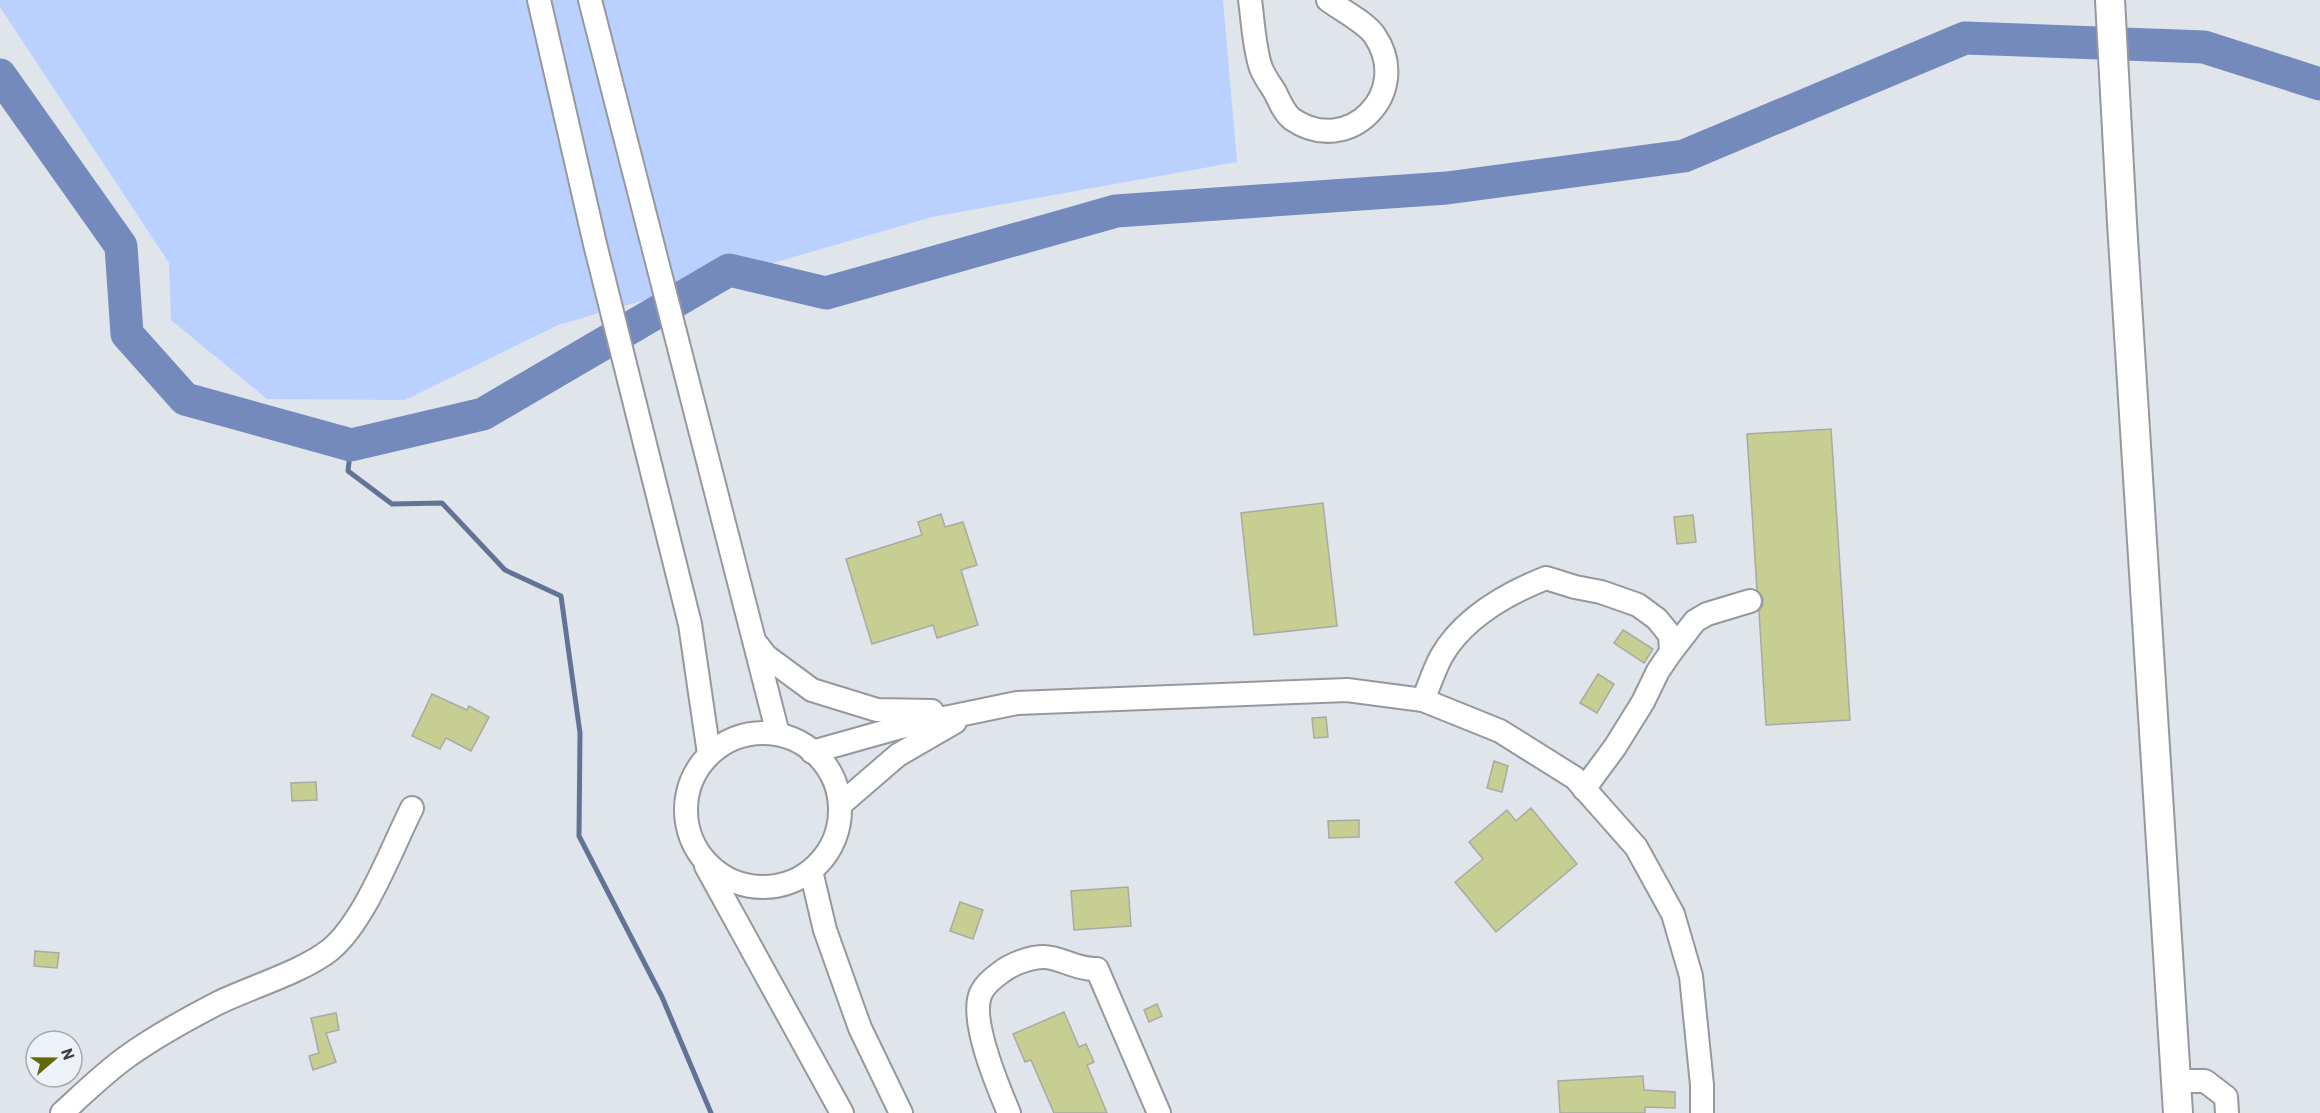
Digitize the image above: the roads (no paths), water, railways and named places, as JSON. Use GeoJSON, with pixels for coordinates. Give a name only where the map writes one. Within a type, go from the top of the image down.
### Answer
{"type":"FeatureCollection","features":[{"type":"Feature","properties":{"kind":"main road"},"geometry":{"type":"LineString","coordinates":[[2110,0],[2178,1113]]}},
{"type":"Feature","properties":{"kind":"street"},"geometry":{"type":"LineString","coordinates":[[539,0],[595,244],[690,624],[709,754]]}},
{"type":"Feature","properties":{"kind":"street"},"geometry":{"type":"LineString","coordinates":[[590,0],[778,734]]}},
{"type":"Feature","properties":{"kind":"street"},"geometry":{"type":"LineString","coordinates":[[1250,0],[1261,68],[1290,118],[1317,131],[1340,129],[1366,118],[1378,103],[1384,84],[1386,61],[1375,35],[1328,0]]}},
{"type":"Feature","properties":{"kind":"street"},"geometry":{"type":"LineString","coordinates":[[1423,700],[1441,658],[1453,639],[1472,619],[1526,586],[1546,578],[1601,592],[1638,605],[1657,619],[1670,635],[1671,652]]}},
{"type":"Feature","properties":{"kind":"street"},"geometry":{"type":"LineString","coordinates":[[1584,789],[1621,738],[1643,702],[1658,671],[1695,621],[1707,614],[1750,601]]}},
{"type":"Feature","properties":{"kind":"street"},"geometry":{"type":"LineString","coordinates":[[754,641],[766,656],[812,690],[877,710],[974,712]]}},
{"type":"Feature","properties":{"kind":"street"},"geometry":{"type":"LineString","coordinates":[[812,752],[880,733],[1017,703],[1347,690],[1423,700],[1500,731],[1575,778],[1635,847],[1673,914],[1691,976],[1702,1085],[1702,1113]]}},
{"type":"Feature","properties":{"kind":"street"},"geometry":{"type":"LineString","coordinates":[[840,805],[898,755],[974,712]]}},
{"type":"Feature","properties":{"kind":"street"},"geometry":{"type":"LineString","coordinates":[[699,855],[724,877],[739,884],[764,888],[789,884],[811,871],[828,852],[838,830],[840,805],[834,780],[821,759],[801,743],[778,734],[753,733],[729,740],[709,754],[696,771],[688,792],[685,813],[689,835],[699,855],[842,1113]]}},
{"type":"Feature","properties":{"kind":"street"},"geometry":{"type":"LineString","coordinates":[[62,1113],[126,1058],[171,1027],[300,967],[329,951],[364,907],[412,808]]}},
{"type":"Feature","properties":{"kind":"street"},"geometry":{"type":"LineString","coordinates":[[811,871],[825,930],[860,1028],[901,1113]]}},
{"type":"Feature","properties":{"kind":"street"},"geometry":{"type":"LineString","coordinates":[[1009,1113],[989,1067],[981,1032],[979,1007],[981,993],[991,980],[1006,968],[1044,957],[1087,970],[1098,969],[1159,1113]]}},
{"type":"Feature","properties":{"kind":"street"},"geometry":{"type":"LineString","coordinates":[[2175,1081],[2205,1081],[2226,1097],[2227,1113]]}},
{"type":"Feature","properties":{"kind":"waterway"},"geometry":{"type":"LineString","coordinates":[[0,75],[121,246],[127,334],[185,399],[351,445],[483,414],[729,270],[826,293],[1116,211],[1447,188],[1684,156],[1965,38],[2204,47],[2320,84]]}},
{"type":"Feature","properties":{"kind":"waterway"},"geometry":{"type":"LineString","coordinates":[[351,445],[348,471],[392,504],[442,503],[505,570],[561,596],[580,733],[579,836],[662,997],[711,1113]]}}]}
